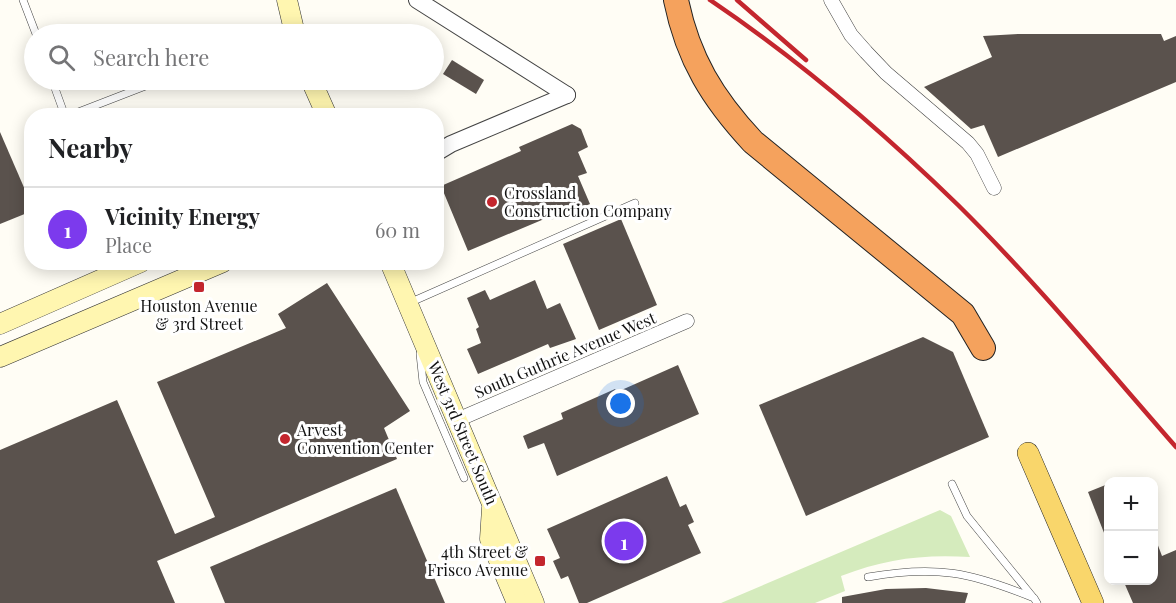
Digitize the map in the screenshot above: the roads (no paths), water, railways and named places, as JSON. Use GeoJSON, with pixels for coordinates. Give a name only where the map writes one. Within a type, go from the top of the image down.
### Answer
{"type":"FeatureCollection","features":[{"type":"Feature","properties":{"kind":"highway"},"geometry":{"type":"LineString","coordinates":[[676,0],[686,39],[698,67],[731,118],[753,142],[963,314],[983,348]]}},
{"type":"Feature","properties":{"kind":"main road"},"geometry":{"type":"LineString","coordinates":[[287,0],[288,24]]}},
{"type":"Feature","properties":{"kind":"main road"},"geometry":{"type":"LineString","coordinates":[[315,90],[323,108]]}},
{"type":"Feature","properties":{"kind":"main road"},"geometry":{"type":"LineString","coordinates":[[0,324],[113,270]]}},
{"type":"Feature","properties":{"kind":"main road"},"geometry":{"type":"LineString","coordinates":[[0,357],[204,270]]}},
{"type":"Feature","properties":{"kind":"main road","name":"West 3rd Street South"},"geometry":{"type":"LineString","coordinates":[[393,270],[534,603]]}},
{"type":"Feature","properties":{"kind":"main road"},"geometry":{"type":"LineString","coordinates":[[1028,453],[1089,600]]}},
{"type":"Feature","properties":{"kind":"main road"},"geometry":{"type":"LineString","coordinates":[[493,503],[490,539],[517,603]]}},
{"type":"Feature","properties":{"kind":"street"},"geometry":{"type":"LineString","coordinates":[[417,0],[567,95],[444,146]]}},
{"type":"Feature","properties":{"kind":"street"},"geometry":{"type":"LineString","coordinates":[[831,0],[851,35],[886,73],[968,143],[983,165],[994,188]]}},
{"type":"Feature","properties":{"kind":"street","name":"South Guthrie Avenue West"},"geometry":{"type":"LineString","coordinates":[[457,420],[687,321]]}},
{"type":"Feature","properties":{"kind":"lane"},"geometry":{"type":"LineString","coordinates":[[23,0],[32,24]]}},
{"type":"Feature","properties":{"kind":"lane"},"geometry":{"type":"LineString","coordinates":[[56,90],[63,108]]}},
{"type":"Feature","properties":{"kind":"lane"},"geometry":{"type":"LineString","coordinates":[[87,108],[135,90]]}},
{"type":"Feature","properties":{"kind":"lane"},"geometry":{"type":"LineString","coordinates":[[408,304],[635,203]]}},
{"type":"Feature","properties":{"kind":"lane","name":"West 3rd Street South"},"geometry":{"type":"LineString","coordinates":[[418,328],[423,382],[464,478]]}},
{"type":"Feature","properties":{"kind":"lane"},"geometry":{"type":"LineString","coordinates":[[952,484],[967,516],[1035,600]]}},
{"type":"Feature","properties":{"kind":"lane"},"geometry":{"type":"LineString","coordinates":[[868,577],[903,571],[935,570],[968,575],[1035,600]]}},
{"type":"Feature","properties":{"kind":"railway"},"geometry":{"type":"LineString","coordinates":[[710,0],[807,71],[900,151],[958,205],[1042,294],[1176,447]]}},
{"type":"Feature","properties":{"kind":"railway"},"geometry":{"type":"LineString","coordinates":[[737,0],[806,60]]}},
{"type":"Feature","properties":{"kind":"place","name":"Crossland Construction Company"},"geometry":{"type":"Point","coordinates":[492,202]}},
{"type":"Feature","properties":{"kind":"place","name":"Houston Avenue & 3rd Street"},"geometry":{"type":"Point","coordinates":[199,287]}},
{"type":"Feature","properties":{"kind":"place","name":"Arvest Convention Center"},"geometry":{"type":"Point","coordinates":[285,439]}},
{"type":"Feature","properties":{"kind":"place","name":"Vicinity Energy"},"geometry":{"type":"Point","coordinates":[624,541]}},
{"type":"Feature","properties":{"kind":"place","name":"4th Street & Frisco Avenue"},"geometry":{"type":"Point","coordinates":[540,561]}}]}
